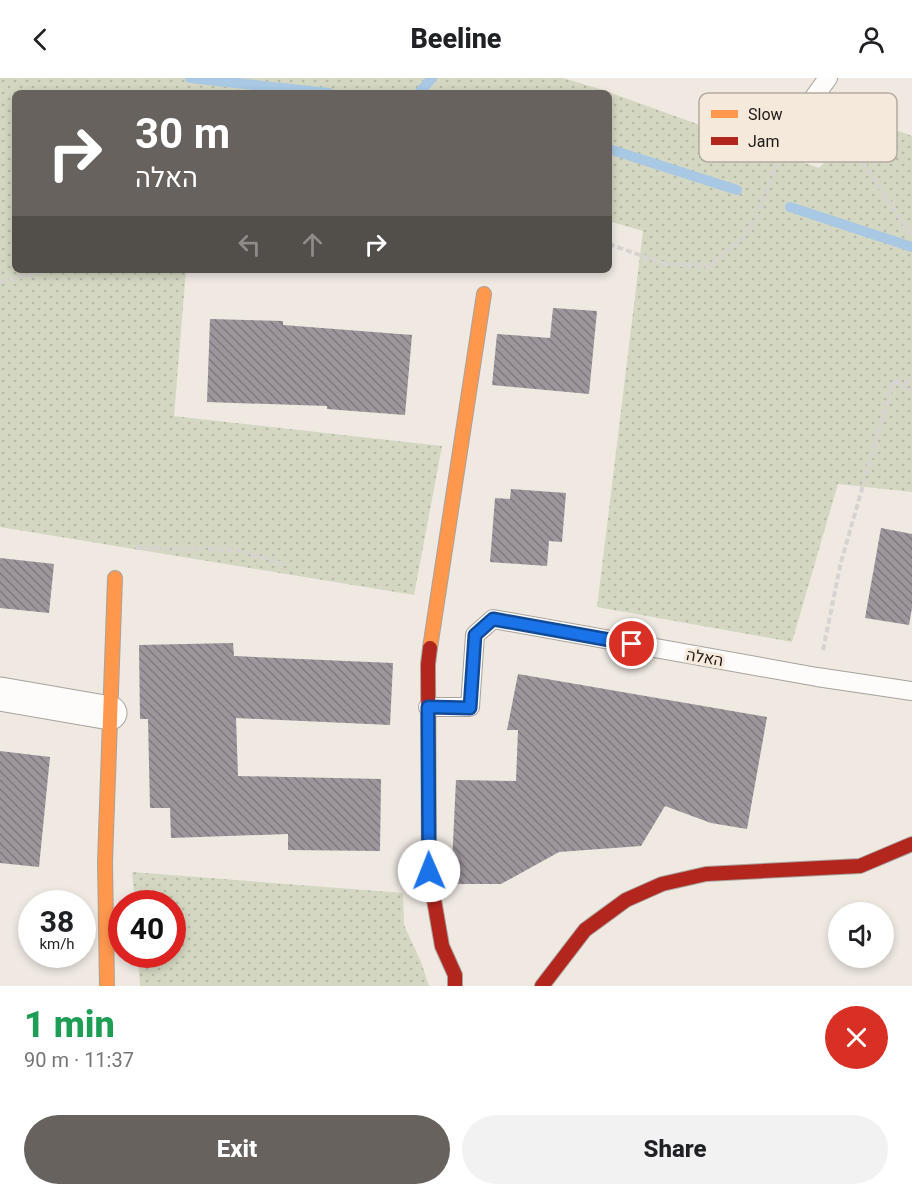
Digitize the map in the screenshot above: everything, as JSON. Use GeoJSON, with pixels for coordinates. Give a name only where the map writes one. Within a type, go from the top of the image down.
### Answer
{"type":"FeatureCollection","features":[{"type":"Feature","properties":{"kind":"street"},"geometry":{"type":"LineString","coordinates":[[455,986],[455,975],[442,946],[429,871],[428,664],[484,294]]}},
{"type":"Feature","properties":{"kind":"street"},"geometry":{"type":"LineString","coordinates":[[107,986],[105,862],[115,579]]}},
{"type":"Feature","properties":{"kind":"street"},"geometry":{"type":"LineString","coordinates":[[0,694],[110,713]]}},
{"type":"Feature","properties":{"kind":"street"},"geometry":{"type":"LineString","coordinates":[[542,986],[585,930],[626,900],[662,884],[706,874],[861,866],[912,844]]}},
{"type":"Feature","properties":{"kind":"lane","name":"האלה"},"geometry":{"type":"LineString","coordinates":[[428,707],[470,708],[475,635],[493,619],[817,677],[912,691]]}},
{"type":"Feature","properties":{"kind":"path"},"geometry":{"type":"LineString","coordinates":[[612,245],[665,264],[710,266],[741,240],[755,219],[777,162]]}},
{"type":"Feature","properties":{"kind":"path"},"geometry":{"type":"LineString","coordinates":[[862,162],[912,236]]}},
{"type":"Feature","properties":{"kind":"path"},"geometry":{"type":"LineString","coordinates":[[0,282],[37,273]]}},
{"type":"Feature","properties":{"kind":"path"},"geometry":{"type":"LineString","coordinates":[[893,381],[912,382]]}},
{"type":"Feature","properties":{"kind":"path"},"geometry":{"type":"LineString","coordinates":[[893,381],[912,390]]}},
{"type":"Feature","properties":{"kind":"path"},"geometry":{"type":"LineString","coordinates":[[817,677],[841,562],[893,381]]}},
{"type":"Feature","properties":{"kind":"path"},"geometry":{"type":"LineString","coordinates":[[135,548],[239,550],[286,565]]}},
{"type":"Feature","properties":{"kind":"green space"},"geometry":{"type":"Polygon","coordinates":[[[0,78],[563,78],[603,90],[12,90],[12,273],[186,273],[174,416],[442,446],[414,595],[0,527],[0,78]]]}},
{"type":"Feature","properties":{"kind":"green space"},"geometry":{"type":"Polygon","coordinates":[[[612,93],[699,125],[699,162],[802,162],[819,168],[825,162],[897,162],[897,130],[912,136],[912,492],[838,484],[792,642],[597,607],[643,231],[612,222],[612,93]]]}},
{"type":"Feature","properties":{"kind":"green space"},"geometry":{"type":"Polygon","coordinates":[[[132,872],[403,893],[404,925],[429,986],[140,986],[139,968],[186,968],[186,890],[134,890],[132,872]]]}},
{"type":"Feature","properties":{"kind":"building"},"geometry":{"type":"Polygon","coordinates":[[[553,308],[597,311],[589,394],[492,385],[497,334],[550,338],[553,308]]]}},
{"type":"Feature","properties":{"kind":"building"},"geometry":{"type":"Polygon","coordinates":[[[210,319],[283,321],[283,325],[412,335],[405,415],[327,409],[327,406],[207,402],[210,319]]]}},
{"type":"Feature","properties":{"kind":"building"},"geometry":{"type":"Polygon","coordinates":[[[511,489],[566,493],[562,542],[549,541],[547,566],[490,562],[495,498],[510,499],[511,489]]]}},
{"type":"Feature","properties":{"kind":"building"},"geometry":{"type":"Polygon","coordinates":[[[881,528],[912,534],[912,608],[909,625],[865,618],[881,528]]]}},
{"type":"Feature","properties":{"kind":"building"},"geometry":{"type":"Polygon","coordinates":[[[0,558],[54,564],[49,613],[0,608],[0,558]]]}},
{"type":"Feature","properties":{"kind":"building"},"geometry":{"type":"Polygon","coordinates":[[[233,643],[234,656],[393,663],[390,725],[236,718],[238,776],[381,779],[380,851],[288,850],[288,834],[171,838],[170,808],[150,808],[148,719],[140,719],[139,645],[233,643]]]}},
{"type":"Feature","properties":{"kind":"building"},"geometry":{"type":"Polygon","coordinates":[[[518,674],[767,717],[747,829],[711,823],[665,806],[641,846],[559,852],[501,884],[451,884],[456,780],[516,781],[518,730],[507,730],[518,674]]]}},
{"type":"Feature","properties":{"kind":"building"},"geometry":{"type":"Polygon","coordinates":[[[0,751],[50,757],[39,867],[0,863],[0,751]]]}},
{"type":"Feature","properties":{"kind":"waterway"},"geometry":{"type":"LineString","coordinates":[[190,78],[301,90]]}},
{"type":"Feature","properties":{"kind":"waterway"},"geometry":{"type":"LineString","coordinates":[[422,90],[432,78]]}},
{"type":"Feature","properties":{"kind":"waterway"},"geometry":{"type":"LineString","coordinates":[[612,150],[737,190]]}},
{"type":"Feature","properties":{"kind":"waterway"},"geometry":{"type":"LineString","coordinates":[[790,207],[912,247]]}},
{"type":"Feature","properties":{"kind":"traffic: slow"},"geometry":{"type":"LineString","coordinates":[[430,648],[484,294]]}},
{"type":"Feature","properties":{"kind":"traffic: slow"},"geometry":{"type":"LineString","coordinates":[[107,986],[105,862],[115,578]]}},
{"type":"Feature","properties":{"kind":"traffic: jam"},"geometry":{"type":"LineString","coordinates":[[430,648],[428,664],[429,871],[442,946],[455,975],[455,986]]}},
{"type":"Feature","properties":{"kind":"traffic: jam"},"geometry":{"type":"LineString","coordinates":[[542,986],[585,930],[626,900],[662,884],[706,874],[860,866],[912,844]]}},
{"type":"Feature","properties":{"kind":"route"},"geometry":{"type":"LineString","coordinates":[[429,871],[428,707],[470,708],[475,635],[493,619],[632,644]]}}]}
